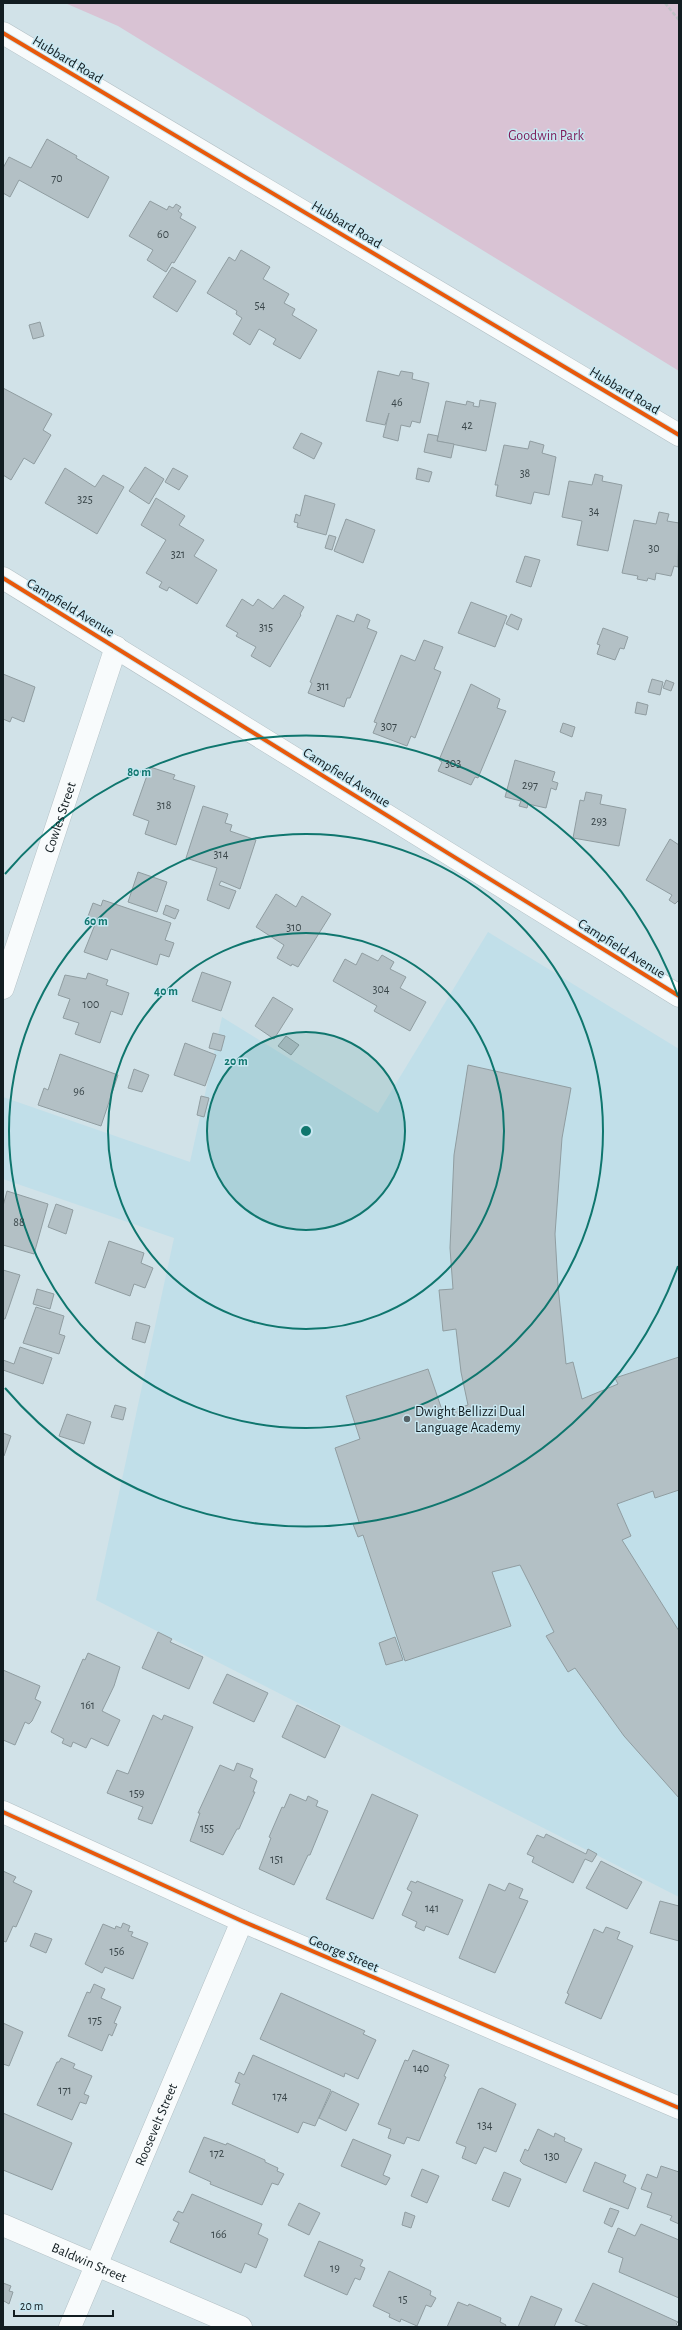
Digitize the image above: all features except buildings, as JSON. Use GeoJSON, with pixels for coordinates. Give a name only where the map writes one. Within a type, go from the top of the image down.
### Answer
{"type":"FeatureCollection","features":[{"type":"Feature","properties":{"kind":"street","name":"Hubbard Road"},"geometry":{"type":"LineString","coordinates":[[3,33],[679,435]]}},
{"type":"Feature","properties":{"kind":"street","name":"Campfield Avenue"},"geometry":{"type":"LineString","coordinates":[[3,578],[116,646],[679,996]]}},
{"type":"Feature","properties":{"kind":"street","name":"Cowles Street"},"geometry":{"type":"LineString","coordinates":[[3,988],[116,646]]}},
{"type":"Feature","properties":{"kind":"street","name":"George Street"},"geometry":{"type":"LineString","coordinates":[[3,1812],[242,1921],[679,2108]]}},
{"type":"Feature","properties":{"kind":"street","name":"Roosevelt Street"},"geometry":{"type":"LineString","coordinates":[[70,2327],[242,1921]]}},
{"type":"Feature","properties":{"kind":"street","name":"Baldwin Street"},"geometry":{"type":"LineString","coordinates":[[3,2225],[241,2327]]}},
{"type":"Feature","properties":{"kind":"path"},"geometry":{"type":"LineString","coordinates":[[665,3],[679,20]]}},
{"type":"Feature","properties":{"kind":"shaded area","name":"Dwight Bellizzi Dual Language Academy"},"geometry":{"type":"Polygon","coordinates":[[[488,932],[679,1049],[679,1897],[96,1600],[174,1238],[3,1179],[3,1097],[190,1162],[222,1017],[378,1113],[488,932]]]}},
{"type":"Feature","properties":{"kind":"green space","name":"Goodwin Park"},"geometry":{"type":"Polygon","coordinates":[[[65,3],[679,3],[679,371],[118,26],[65,3]]]}},
{"type":"Feature","properties":{"kind":"cycle path"},"geometry":{"type":"LineString","coordinates":[[3,33],[679,435]]}},
{"type":"Feature","properties":{"kind":"cycle path"},"geometry":{"type":"LineString","coordinates":[[3,578],[679,996]]}},
{"type":"Feature","properties":{"kind":"cycle path"},"geometry":{"type":"LineString","coordinates":[[3,1812],[242,1921],[679,2108]]}},
{"type":"Feature","properties":{"kind":"place","name":"Dwight Bellizzi Dual Language Academy"},"geometry":{"type":"Point","coordinates":[407,1419]}}]}
